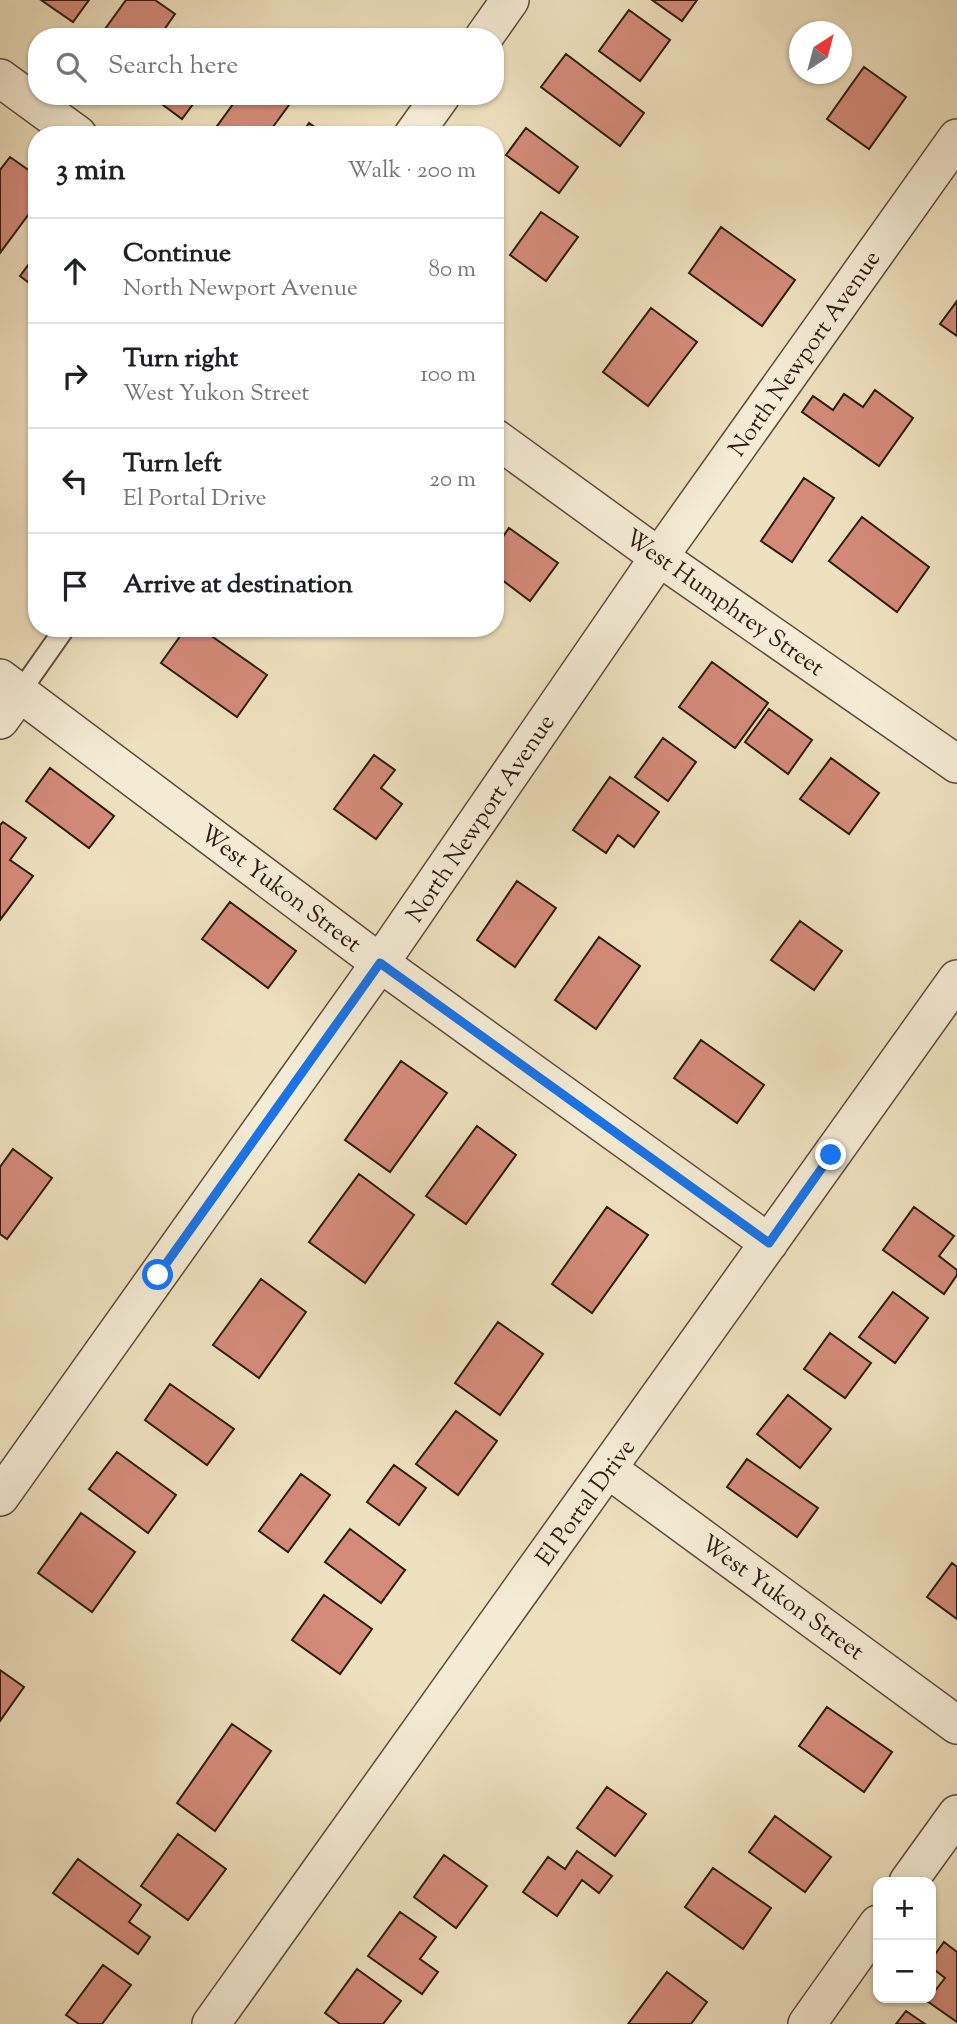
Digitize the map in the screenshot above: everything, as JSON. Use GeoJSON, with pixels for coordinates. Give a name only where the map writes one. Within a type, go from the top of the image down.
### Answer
{"type":"FeatureCollection","features":[{"type":"Feature","properties":{"kind":"street"},"geometry":{"type":"LineString","coordinates":[[490,28],[510,0]]}},
{"type":"Feature","properties":{"kind":"street"},"geometry":{"type":"LineString","coordinates":[[0,78],[28,98]]}},
{"type":"Feature","properties":{"kind":"street"},"geometry":{"type":"LineString","coordinates":[[37,105],[66,126]]}},
{"type":"Feature","properties":{"kind":"street"},"geometry":{"type":"LineString","coordinates":[[419,126],[435,105]]}},
{"type":"Feature","properties":{"kind":"street","name":"North Newport Avenue"},"geometry":{"type":"LineString","coordinates":[[0,1497],[380,963],[659,557],[957,138]]}},
{"type":"Feature","properties":{"kind":"street","name":"West Humphrey Street"},"geometry":{"type":"LineString","coordinates":[[504,445],[659,557],[957,764]]}},
{"type":"Feature","properties":{"kind":"street","name":"West Yukon Street"},"geometry":{"type":"LineString","coordinates":[[7,697],[769,1243]]}},
{"type":"Feature","properties":{"kind":"street","name":"El Portal Drive"},"geometry":{"type":"LineString","coordinates":[[211,2024],[957,979]]}},
{"type":"Feature","properties":{"kind":"street","name":"West Yukon Street"},"geometry":{"type":"LineString","coordinates":[[608,1469],[957,1725]]}},
{"type":"Feature","properties":{"kind":"street"},"geometry":{"type":"LineString","coordinates":[[912,1877],[957,1814]]}},
{"type":"Feature","properties":{"kind":"street"},"geometry":{"type":"LineString","coordinates":[[807,2024],[873,1931]]}},
{"type":"Feature","properties":{"kind":"lane"},"geometry":{"type":"LineString","coordinates":[[7,697],[57,637]]}},
{"type":"Feature","properties":{"kind":"building"},"geometry":{"type":"Polygon","coordinates":[[[41,0],[89,0],[73,22],[41,0]]]}},
{"type":"Feature","properties":{"kind":"building"},"geometry":{"type":"Polygon","coordinates":[[[126,0],[155,0],[175,14],[165,28],[106,28],[126,0]]]}},
{"type":"Feature","properties":{"kind":"building"},"geometry":{"type":"Polygon","coordinates":[[[652,0],[697,0],[682,21],[652,0]]]}},
{"type":"Feature","properties":{"kind":"building"},"geometry":{"type":"Polygon","coordinates":[[[629,10],[670,40],[640,81],[599,51],[629,10]]]}},
{"type":"Feature","properties":{"kind":"building"},"geometry":{"type":"Polygon","coordinates":[[[566,54],[644,113],[620,146],[541,87],[566,54]]]}},
{"type":"Feature","properties":{"kind":"building"},"geometry":{"type":"Polygon","coordinates":[[[864,67],[906,97],[869,149],[827,119],[864,67]]]}},
{"type":"Feature","properties":{"kind":"building"},"geometry":{"type":"Polygon","coordinates":[[[163,105],[192,105],[182,119],[163,105]]]}},
{"type":"Feature","properties":{"kind":"building"},"geometry":{"type":"Polygon","coordinates":[[[232,105],[289,105],[274,126],[217,126],[232,105]]]}},
{"type":"Feature","properties":{"kind":"building"},"geometry":{"type":"Polygon","coordinates":[[[526,128],[578,167],[559,193],[506,155],[526,128]]]}},
{"type":"Feature","properties":{"kind":"building"},"geometry":{"type":"Polygon","coordinates":[[[10,157],[28,170],[28,215],[0,253],[0,170],[10,157]]]}},
{"type":"Feature","properties":{"kind":"building"},"geometry":{"type":"Polygon","coordinates":[[[541,212],[578,237],[546,281],[510,255],[541,212]]]}},
{"type":"Feature","properties":{"kind":"building"},"geometry":{"type":"Polygon","coordinates":[[[721,227],[795,280],[762,326],[689,273],[721,227]]]}},
{"type":"Feature","properties":{"kind":"building"},"geometry":{"type":"Polygon","coordinates":[[[28,265],[28,282],[20,276],[28,265]]]}},
{"type":"Feature","properties":{"kind":"building"},"geometry":{"type":"Polygon","coordinates":[[[957,301],[957,336],[940,324],[957,301]]]}},
{"type":"Feature","properties":{"kind":"building"},"geometry":{"type":"Polygon","coordinates":[[[651,308],[697,342],[648,406],[603,372],[651,308]]]}},
{"type":"Feature","properties":{"kind":"building"},"geometry":{"type":"Polygon","coordinates":[[[875,390],[913,418],[879,466],[802,412],[813,396],[833,410],[844,394],[863,407],[875,390]]]}},
{"type":"Feature","properties":{"kind":"building"},"geometry":{"type":"Polygon","coordinates":[[[804,478],[834,498],[792,562],[761,541],[804,478]]]}},
{"type":"Feature","properties":{"kind":"building"},"geometry":{"type":"Polygon","coordinates":[[[862,517],[929,567],[897,612],[829,561],[862,517]]]}},
{"type":"Feature","properties":{"kind":"building"},"geometry":{"type":"Polygon","coordinates":[[[509,528],[558,563],[530,601],[504,582],[504,535],[509,528]]]}},
{"type":"Feature","properties":{"kind":"building"},"geometry":{"type":"Polygon","coordinates":[[[180,637],[213,637],[267,675],[237,717],[161,663],[180,637]]]}},
{"type":"Feature","properties":{"kind":"building"},"geometry":{"type":"Polygon","coordinates":[[[712,662],[768,703],[735,748],[679,707],[712,662]]]}},
{"type":"Feature","properties":{"kind":"building"},"geometry":{"type":"Polygon","coordinates":[[[769,709],[812,740],[788,774],[745,742],[769,709]]]}},
{"type":"Feature","properties":{"kind":"building"},"geometry":{"type":"Polygon","coordinates":[[[663,738],[696,762],[668,801],[635,777],[663,738]]]}},
{"type":"Feature","properties":{"kind":"building"},"geometry":{"type":"Polygon","coordinates":[[[374,755],[395,770],[381,788],[402,804],[376,839],[334,809],[374,755]]]}},
{"type":"Feature","properties":{"kind":"building"},"geometry":{"type":"Polygon","coordinates":[[[831,758],[879,793],[849,834],[800,799],[831,758]]]}},
{"type":"Feature","properties":{"kind":"building"},"geometry":{"type":"Polygon","coordinates":[[[50,768],[114,816],[89,848],[26,801],[50,768]]]}},
{"type":"Feature","properties":{"kind":"building"},"geometry":{"type":"Polygon","coordinates":[[[610,777],[659,812],[634,847],[618,835],[606,853],[573,830],[610,777]]]}},
{"type":"Feature","properties":{"kind":"building"},"geometry":{"type":"Polygon","coordinates":[[[3,822],[26,838],[10,860],[33,876],[0,920],[0,825],[3,822]]]}},
{"type":"Feature","properties":{"kind":"building"},"geometry":{"type":"Polygon","coordinates":[[[517,881],[556,908],[515,967],[477,940],[517,881]]]}},
{"type":"Feature","properties":{"kind":"building"},"geometry":{"type":"Polygon","coordinates":[[[230,902],[296,951],[268,988],[202,939],[230,902]]]}},
{"type":"Feature","properties":{"kind":"building"},"geometry":{"type":"Polygon","coordinates":[[[800,921],[842,951],[814,990],[771,960],[800,921]]]}},
{"type":"Feature","properties":{"kind":"building"},"geometry":{"type":"Polygon","coordinates":[[[599,937],[640,966],[596,1029],[555,1000],[599,937]]]}},
{"type":"Feature","properties":{"kind":"building"},"geometry":{"type":"Polygon","coordinates":[[[701,1040],[764,1085],[737,1123],[674,1078],[701,1040]]]}},
{"type":"Feature","properties":{"kind":"building"},"geometry":{"type":"Polygon","coordinates":[[[401,1061],[447,1093],[390,1172],[345,1140],[401,1061]]]}},
{"type":"Feature","properties":{"kind":"building"},"geometry":{"type":"Polygon","coordinates":[[[477,1126],[516,1155],[466,1224],[426,1196],[477,1126]]]}},
{"type":"Feature","properties":{"kind":"building"},"geometry":{"type":"Polygon","coordinates":[[[13,1149],[52,1178],[7,1239],[0,1234],[0,1167],[13,1149]]]}},
{"type":"Feature","properties":{"kind":"building"},"geometry":{"type":"Polygon","coordinates":[[[359,1174],[414,1215],[365,1283],[309,1242],[359,1174]]]}},
{"type":"Feature","properties":{"kind":"building"},"geometry":{"type":"Polygon","coordinates":[[[607,1207],[648,1235],[592,1313],[552,1284],[607,1207]]]}},
{"type":"Feature","properties":{"kind":"building"},"geometry":{"type":"Polygon","coordinates":[[[914,1207],[954,1236],[939,1256],[957,1270],[957,1275],[944,1294],[883,1250],[914,1207]]]}},
{"type":"Feature","properties":{"kind":"building"},"geometry":{"type":"Polygon","coordinates":[[[261,1279],[306,1312],[259,1378],[213,1345],[261,1279]]]}},
{"type":"Feature","properties":{"kind":"building"},"geometry":{"type":"Polygon","coordinates":[[[893,1292],[928,1318],[895,1363],[859,1337],[893,1292]]]}},
{"type":"Feature","properties":{"kind":"building"},"geometry":{"type":"Polygon","coordinates":[[[498,1322],[543,1354],[500,1415],[455,1383],[498,1322]]]}},
{"type":"Feature","properties":{"kind":"building"},"geometry":{"type":"Polygon","coordinates":[[[830,1333],[871,1363],[845,1398],[804,1369],[830,1333]]]}},
{"type":"Feature","properties":{"kind":"building"},"geometry":{"type":"Polygon","coordinates":[[[170,1384],[234,1429],[207,1465],[145,1420],[170,1384]]]}},
{"type":"Feature","properties":{"kind":"building"},"geometry":{"type":"Polygon","coordinates":[[[788,1395],[831,1429],[800,1468],[757,1434],[788,1395]]]}},
{"type":"Feature","properties":{"kind":"building"},"geometry":{"type":"Polygon","coordinates":[[[456,1411],[497,1441],[458,1495],[416,1464],[456,1411]]]}},
{"type":"Feature","properties":{"kind":"building"},"geometry":{"type":"Polygon","coordinates":[[[117,1452],[176,1495],[148,1533],[89,1489],[117,1452]]]}},
{"type":"Feature","properties":{"kind":"building"},"geometry":{"type":"Polygon","coordinates":[[[747,1459],[818,1508],[797,1537],[727,1487],[747,1459]]]}},
{"type":"Feature","properties":{"kind":"building"},"geometry":{"type":"Polygon","coordinates":[[[394,1465],[426,1488],[399,1525],[367,1502],[394,1465]]]}},
{"type":"Feature","properties":{"kind":"building"},"geometry":{"type":"Polygon","coordinates":[[[301,1474],[330,1495],[288,1552],[259,1531],[301,1474]]]}},
{"type":"Feature","properties":{"kind":"building"},"geometry":{"type":"Polygon","coordinates":[[[81,1513],[135,1552],[92,1612],[38,1573],[81,1513]]]}},
{"type":"Feature","properties":{"kind":"building"},"geometry":{"type":"Polygon","coordinates":[[[350,1529],[405,1570],[381,1603],[325,1562],[350,1529]]]}},
{"type":"Feature","properties":{"kind":"building"},"geometry":{"type":"Polygon","coordinates":[[[952,1563],[957,1567],[957,1619],[927,1597],[952,1563]]]}},
{"type":"Feature","properties":{"kind":"building"},"geometry":{"type":"Polygon","coordinates":[[[324,1595],[372,1629],[340,1674],[292,1640],[324,1595]]]}},
{"type":"Feature","properties":{"kind":"building"},"geometry":{"type":"Polygon","coordinates":[[[0,1670],[24,1687],[0,1721],[0,1670]]]}},
{"type":"Feature","properties":{"kind":"building"},"geometry":{"type":"Polygon","coordinates":[[[827,1707],[892,1752],[864,1792],[799,1746],[827,1707]]]}},
{"type":"Feature","properties":{"kind":"building"},"geometry":{"type":"Polygon","coordinates":[[[232,1724],[271,1751],[215,1831],[177,1803],[232,1724]]]}},
{"type":"Feature","properties":{"kind":"building"},"geometry":{"type":"Polygon","coordinates":[[[607,1787],[646,1814],[615,1856],[577,1828],[607,1787]]]}},
{"type":"Feature","properties":{"kind":"building"},"geometry":{"type":"Polygon","coordinates":[[[775,1816],[831,1857],[805,1892],[749,1852],[775,1816]]]}},
{"type":"Feature","properties":{"kind":"building"},"geometry":{"type":"Polygon","coordinates":[[[178,1834],[226,1869],[188,1920],[141,1886],[178,1834]]]}},
{"type":"Feature","properties":{"kind":"building"},"geometry":{"type":"Polygon","coordinates":[[[577,1851],[612,1876],[599,1893],[582,1880],[557,1916],[523,1892],[548,1857],[565,1869],[577,1851]]]}},
{"type":"Feature","properties":{"kind":"building"},"geometry":{"type":"Polygon","coordinates":[[[444,1855],[487,1886],[456,1928],[414,1897],[444,1855]]]}},
{"type":"Feature","properties":{"kind":"building"},"geometry":{"type":"Polygon","coordinates":[[[78,1859],[141,1905],[129,1922],[150,1937],[138,1954],[53,1893],[78,1859]]]}},
{"type":"Feature","properties":{"kind":"building"},"geometry":{"type":"Polygon","coordinates":[[[713,1868],[771,1908],[743,1949],[685,1907],[713,1868]]]}},
{"type":"Feature","properties":{"kind":"building"},"geometry":{"type":"Polygon","coordinates":[[[400,1912],[436,1937],[420,1959],[438,1972],[422,1994],[368,1956],[400,1912]]]}},
{"type":"Feature","properties":{"kind":"building"},"geometry":{"type":"Polygon","coordinates":[[[944,1942],[957,1952],[957,2022],[930,2003],[936,2003],[936,1990],[945,1978],[936,1971],[936,1953],[944,1942]]]}},
{"type":"Feature","properties":{"kind":"building"},"geometry":{"type":"Polygon","coordinates":[[[103,1965],[131,1985],[102,2024],[79,2024],[66,2015],[103,1965]]]}},
{"type":"Feature","properties":{"kind":"building"},"geometry":{"type":"Polygon","coordinates":[[[357,1969],[401,2001],[383,2024],[340,2024],[325,2013],[357,1969]]]}},
{"type":"Feature","properties":{"kind":"building"},"geometry":{"type":"Polygon","coordinates":[[[667,1972],[707,2002],[691,2024],[628,2024],[667,1972]]]}},
{"type":"Feature","properties":{"kind":"building"},"geometry":{"type":"Polygon","coordinates":[[[906,2011],[925,2024],[896,2024],[906,2011]]]}},
{"type":"Feature","properties":{"kind":"route"},"geometry":{"type":"LineString","coordinates":[[158,1275],[380,963],[769,1243],[831,1155]]}}]}
